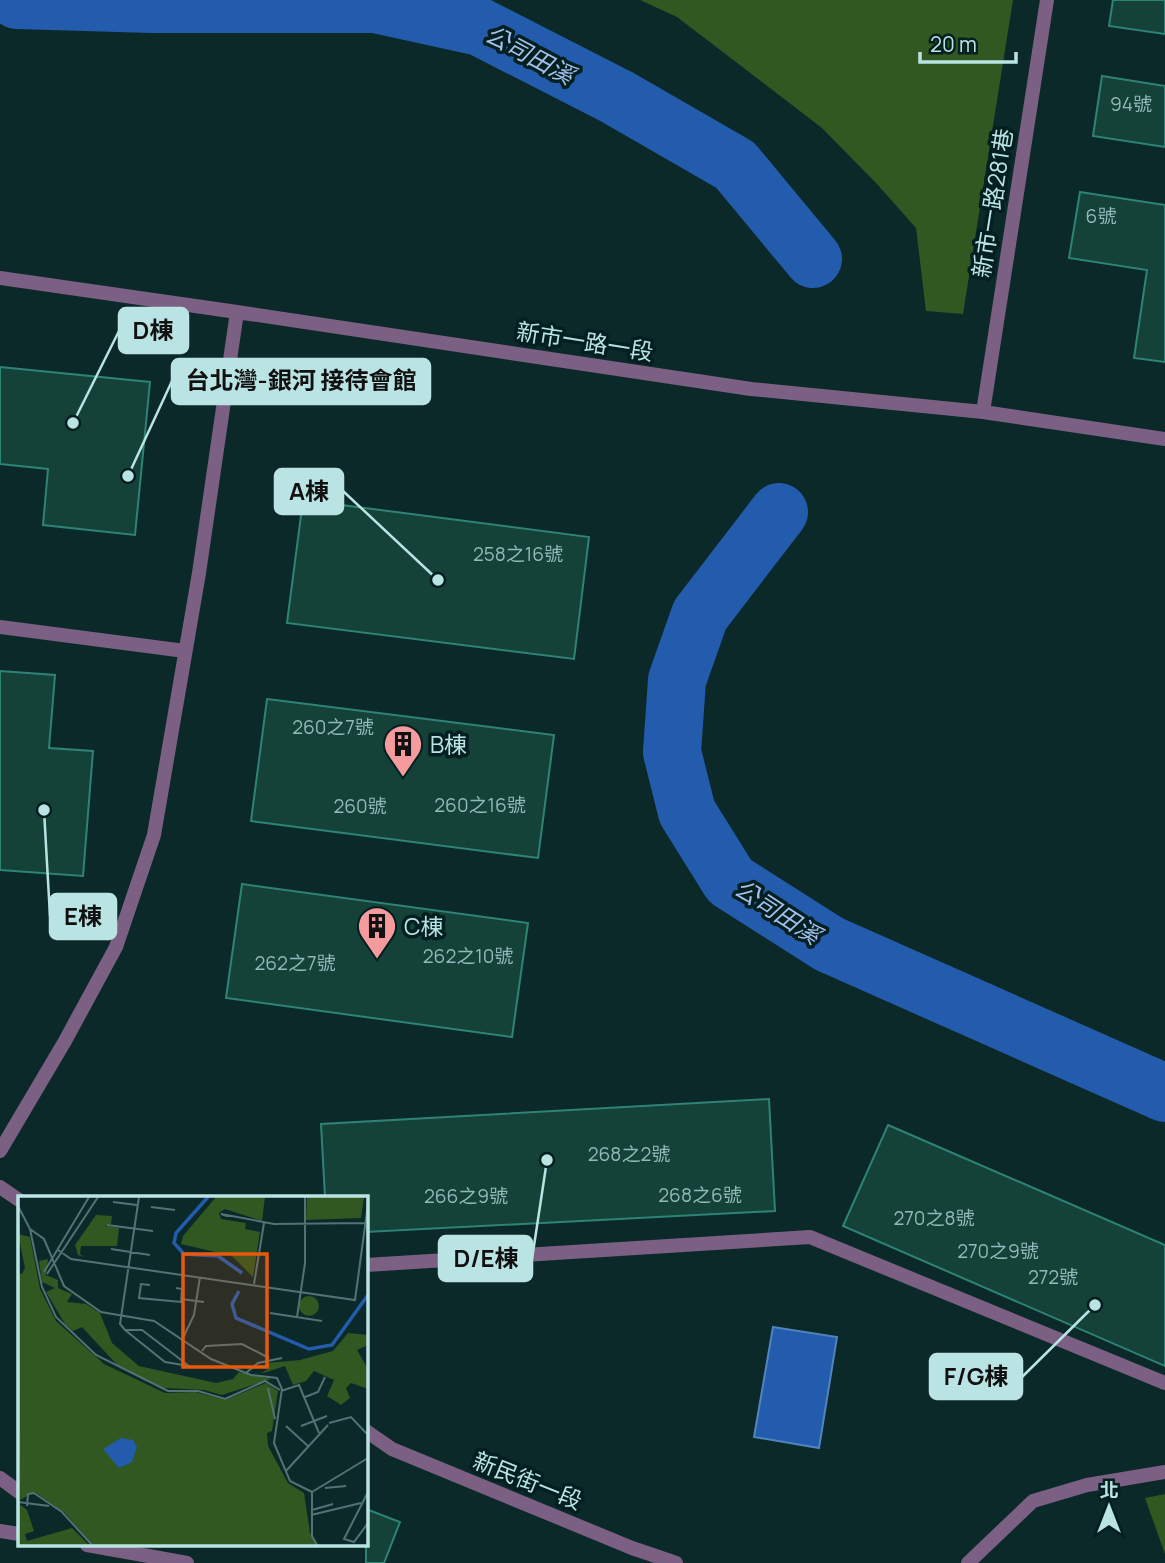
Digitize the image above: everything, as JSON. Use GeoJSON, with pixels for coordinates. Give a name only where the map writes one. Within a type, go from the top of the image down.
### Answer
{"type":"FeatureCollection","features":[{"type":"Feature","properties":{"kind":"street","name":"新市一路281巷"},"geometry":{"type":"LineString","coordinates":[[983,412],[1047,0]]}},
{"type":"Feature","properties":{"kind":"street","name":"新市一路一段"},"geometry":{"type":"LineString","coordinates":[[0,278],[751,389],[983,412],[1165,439]]}},
{"type":"Feature","properties":{"kind":"street"},"geometry":{"type":"LineString","coordinates":[[0,1151],[65,1041],[116,947],[154,835],[201,559],[237,312]]}},
{"type":"Feature","properties":{"kind":"street"},"geometry":{"type":"LineString","coordinates":[[0,627],[185,651]]}},
{"type":"Feature","properties":{"kind":"street"},"geometry":{"type":"LineString","coordinates":[[0,1187],[18,1199]]}},
{"type":"Feature","properties":{"kind":"street"},"geometry":{"type":"LineString","coordinates":[[368,1265],[810,1237],[1165,1383]]}},
{"type":"Feature","properties":{"kind":"street","name":"新民街一段"},"geometry":{"type":"LineString","coordinates":[[368,1432],[392,1449],[632,1548],[677,1563]]}},
{"type":"Feature","properties":{"kind":"street"},"geometry":{"type":"LineString","coordinates":[[968,1563],[1033,1501],[1087,1485],[1165,1472]]}},
{"type":"Feature","properties":{"kind":"street"},"geometry":{"type":"LineString","coordinates":[[0,1478],[18,1491]]}},
{"type":"Feature","properties":{"kind":"street"},"geometry":{"type":"LineString","coordinates":[[0,1531],[18,1534]]}},
{"type":"Feature","properties":{"kind":"street"},"geometry":{"type":"LineString","coordinates":[[95,1546],[187,1563]]}},
{"type":"Feature","properties":{"kind":"green space"},"geometry":{"type":"Polygon","coordinates":[[[640,0],[1013,0],[963,314],[926,311],[916,228],[822,128],[677,17],[640,0]]]}},
{"type":"Feature","properties":{"kind":"green space"},"geometry":{"type":"Polygon","coordinates":[[[1165,1494],[1165,1554],[1145,1498],[1165,1494]]]}},
{"type":"Feature","properties":{"kind":"water"},"geometry":{"type":"Polygon","coordinates":[[[773,1327],[837,1337],[819,1448],[754,1437],[773,1327]]]}},
{"type":"Feature","properties":{"kind":"building"},"geometry":{"type":"Polygon","coordinates":[[[1113,0],[1165,0],[1165,34],[1109,26],[1113,0]]]}},
{"type":"Feature","properties":{"kind":"building"},"geometry":{"type":"Polygon","coordinates":[[[1102,76],[1165,86],[1165,147],[1093,136],[1102,76]]]}},
{"type":"Feature","properties":{"kind":"building"},"geometry":{"type":"Polygon","coordinates":[[[1080,192],[1165,205],[1165,362],[1134,358],[1147,270],[1069,258],[1080,192]]]}},
{"type":"Feature","properties":{"kind":"building"},"geometry":{"type":"Polygon","coordinates":[[[0,367],[150,382],[135,535],[43,525],[48,469],[0,464],[0,367]]]}},
{"type":"Feature","properties":{"kind":"building"},"geometry":{"type":"Polygon","coordinates":[[[303,500],[589,537],[574,659],[287,623],[303,500]]]}},
{"type":"Feature","properties":{"kind":"building"},"geometry":{"type":"Polygon","coordinates":[[[0,671],[55,675],[49,748],[93,751],[83,876],[0,870],[0,671]]]}},
{"type":"Feature","properties":{"kind":"building","name":"B棟"},"geometry":{"type":"Polygon","coordinates":[[[267,699],[554,735],[538,858],[251,821],[267,699]]]}},
{"type":"Feature","properties":{"kind":"building","name":"C棟"},"geometry":{"type":"Polygon","coordinates":[[[242,884],[528,923],[512,1037],[226,998],[242,884]]]}},
{"type":"Feature","properties":{"kind":"building"},"geometry":{"type":"Polygon","coordinates":[[[769,1099],[775,1211],[368,1232],[368,1196],[325,1196],[321,1124],[769,1099]]]}},
{"type":"Feature","properties":{"kind":"building"},"geometry":{"type":"Polygon","coordinates":[[[888,1125],[1165,1245],[1165,1366],[843,1226],[888,1125]]]}},
{"type":"Feature","properties":{"kind":"building"},"geometry":{"type":"Polygon","coordinates":[[[368,1510],[400,1522],[384,1563],[366,1563],[368,1510]]]}},
{"type":"Feature","properties":{"kind":"waterway","name":"公司田溪"},"geometry":{"type":"LineString","coordinates":[[17,0],[152,4],[375,4],[480,27],[617,97],[735,165],[813,259]]}},
{"type":"Feature","properties":{"kind":"waterway","name":"公司田溪"},"geometry":{"type":"LineString","coordinates":[[779,512],[700,615],[677,680],[672,752],[687,812],[730,881],[829,944],[1165,1093]]}},
{"type":"Feature","properties":{"kind":"place","name":"D棟"},"geometry":{"type":"Point","coordinates":[73,423]}},
{"type":"Feature","properties":{"kind":"place","name":"台北灣-銀河 接待會館"},"geometry":{"type":"Point","coordinates":[128,476]}},
{"type":"Feature","properties":{"kind":"place","name":"A棟"},"geometry":{"type":"Point","coordinates":[438,580]}},
{"type":"Feature","properties":{"kind":"place","name":"B棟"},"geometry":{"type":"Point","coordinates":[403,778]}},
{"type":"Feature","properties":{"kind":"place","name":"E棟"},"geometry":{"type":"Point","coordinates":[44,810]}},
{"type":"Feature","properties":{"kind":"place","name":"C棟"},"geometry":{"type":"Point","coordinates":[377,960]}},
{"type":"Feature","properties":{"kind":"place","name":"D/E棟"},"geometry":{"type":"Point","coordinates":[547,1160]}},
{"type":"Feature","properties":{"kind":"place","name":"F/G棟"},"geometry":{"type":"Point","coordinates":[1095,1305]}}]}
